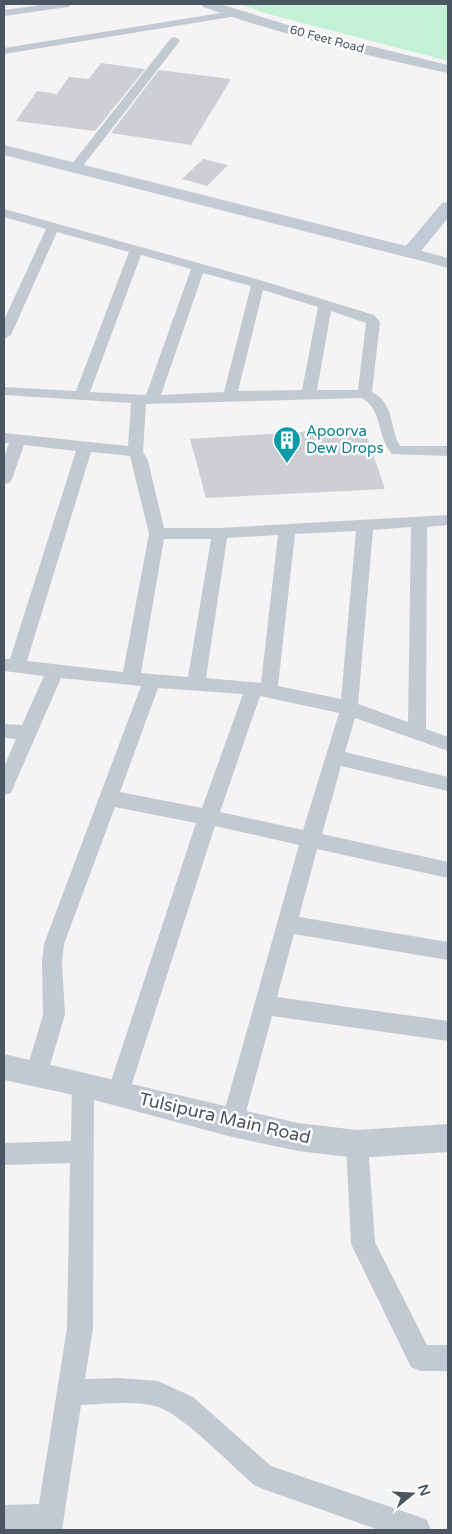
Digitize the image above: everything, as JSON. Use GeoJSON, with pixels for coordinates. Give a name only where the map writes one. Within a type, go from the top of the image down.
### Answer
{"type":"FeatureCollection","features":[{"type":"Feature","properties":{"kind":"main road"},"geometry":{"type":"LineString","coordinates":[[4,150],[410,252],[448,207]]}},
{"type":"Feature","properties":{"kind":"street"},"geometry":{"type":"LineString","coordinates":[[4,14],[68,4]]}},
{"type":"Feature","properties":{"kind":"street","name":"60 Feet Road"},"geometry":{"type":"LineString","coordinates":[[208,4],[233,14],[321,38],[448,69]]}},
{"type":"Feature","properties":{"kind":"street"},"geometry":{"type":"LineString","coordinates":[[4,51],[233,14]]}},
{"type":"Feature","properties":{"kind":"street"},"geometry":{"type":"LineString","coordinates":[[75,168],[175,40]]}},
{"type":"Feature","properties":{"kind":"street"},"geometry":{"type":"LineString","coordinates":[[4,213],[258,284],[369,318],[373,322],[365,394]]}},
{"type":"Feature","properties":{"kind":"street"},"geometry":{"type":"LineString","coordinates":[[4,334],[53,226]]}},
{"type":"Feature","properties":{"kind":"street"},"geometry":{"type":"LineString","coordinates":[[80,397],[136,250]]}},
{"type":"Feature","properties":{"kind":"street"},"geometry":{"type":"LineString","coordinates":[[410,252],[448,263]]}},
{"type":"Feature","properties":{"kind":"street"},"geometry":{"type":"LineString","coordinates":[[131,679],[157,534],[140,461],[135,452],[146,400],[198,268]]}},
{"type":"Feature","properties":{"kind":"street"},"geometry":{"type":"LineString","coordinates":[[230,396],[258,284]]}},
{"type":"Feature","properties":{"kind":"street"},"geometry":{"type":"LineString","coordinates":[[309,394],[325,304]]}},
{"type":"Feature","properties":{"kind":"street"},"geometry":{"type":"LineString","coordinates":[[4,390],[80,397],[146,400],[230,396],[365,394],[374,397],[381,404],[392,444],[397,450],[448,451]]}},
{"type":"Feature","properties":{"kind":"street"},"geometry":{"type":"LineString","coordinates":[[4,479],[11,439],[135,452]]}},
{"type":"Feature","properties":{"kind":"street"},"geometry":{"type":"LineString","coordinates":[[85,447],[11,666],[152,681],[261,689],[349,708],[448,744]]}},
{"type":"Feature","properties":{"kind":"street"},"geometry":{"type":"LineString","coordinates":[[157,534],[287,530],[448,520]]}},
{"type":"Feature","properties":{"kind":"street"},"geometry":{"type":"LineString","coordinates":[[417,733],[419,521]]}},
{"type":"Feature","properties":{"kind":"street"},"geometry":{"type":"LineString","coordinates":[[232,1123],[286,924],[349,708],[365,525]]}},
{"type":"Feature","properties":{"kind":"street"},"geometry":{"type":"LineString","coordinates":[[118,1093],[208,817],[261,689],[287,530]]}},
{"type":"Feature","properties":{"kind":"street"},"geometry":{"type":"LineString","coordinates":[[196,683],[220,533]]}},
{"type":"Feature","properties":{"kind":"street"},"geometry":{"type":"LineString","coordinates":[[4,788],[30,733],[55,672]]}},
{"type":"Feature","properties":{"kind":"street"},"geometry":{"type":"LineString","coordinates":[[36,1076],[54,1015],[52,962],[54,944],[152,681]]}},
{"type":"Feature","properties":{"kind":"street"},"geometry":{"type":"LineString","coordinates":[[4,731],[30,733]]}},
{"type":"Feature","properties":{"kind":"street"},"geometry":{"type":"LineString","coordinates":[[334,758],[448,784]]}},
{"type":"Feature","properties":{"kind":"street"},"geometry":{"type":"LineString","coordinates":[[109,798],[208,817],[448,870]]}},
{"type":"Feature","properties":{"kind":"street"},"geometry":{"type":"LineString","coordinates":[[286,924],[448,951]]}},
{"type":"Feature","properties":{"kind":"street"},"geometry":{"type":"LineString","coordinates":[[264,1004],[448,1031]]}},
{"type":"Feature","properties":{"kind":"street","name":"Tulsipura Main Road"},"geometry":{"type":"LineString","coordinates":[[4,1067],[36,1076],[83,1084],[232,1123],[298,1137],[357,1144],[448,1138]]}},
{"type":"Feature","properties":{"kind":"street"},"geometry":{"type":"LineString","coordinates":[[4,1518],[49,1524],[80,1328],[83,1084]]}},
{"type":"Feature","properties":{"kind":"street"},"geometry":{"type":"LineString","coordinates":[[357,1144],[363,1244],[420,1358],[448,1358]]}},
{"type":"Feature","properties":{"kind":"street"},"geometry":{"type":"LineString","coordinates":[[4,1154],[82,1152]]}},
{"type":"Feature","properties":{"kind":"street"},"geometry":{"type":"LineString","coordinates":[[71,1392],[120,1391],[158,1394],[184,1406],[263,1476],[417,1530]]}},
{"type":"Feature","properties":{"kind":"green space"},"geometry":{"type":"Polygon","coordinates":[[[241,4],[448,4],[448,61],[261,12],[241,4]]]}},
{"type":"Feature","properties":{"kind":"building"},"geometry":{"type":"Polygon","coordinates":[[[101,63],[145,69],[95,131],[16,121],[37,91],[57,94],[69,77],[89,79],[101,63]]]}},
{"type":"Feature","properties":{"kind":"building"},"geometry":{"type":"Polygon","coordinates":[[[159,70],[231,79],[191,145],[111,133],[159,70]]]}},
{"type":"Feature","properties":{"kind":"building"},"geometry":{"type":"Polygon","coordinates":[[[203,159],[228,165],[207,186],[182,179],[203,159]]]}},
{"type":"Feature","properties":{"kind":"building","name":"Apoorva Dew Drops"},"geometry":{"type":"Polygon","coordinates":[[[364,428],[385,489],[206,498],[190,439],[364,428]]]}},
{"type":"Feature","properties":{"kind":"place","name":"Apoorva Dew Drops"},"geometry":{"type":"Point","coordinates":[287,464]}}]}
